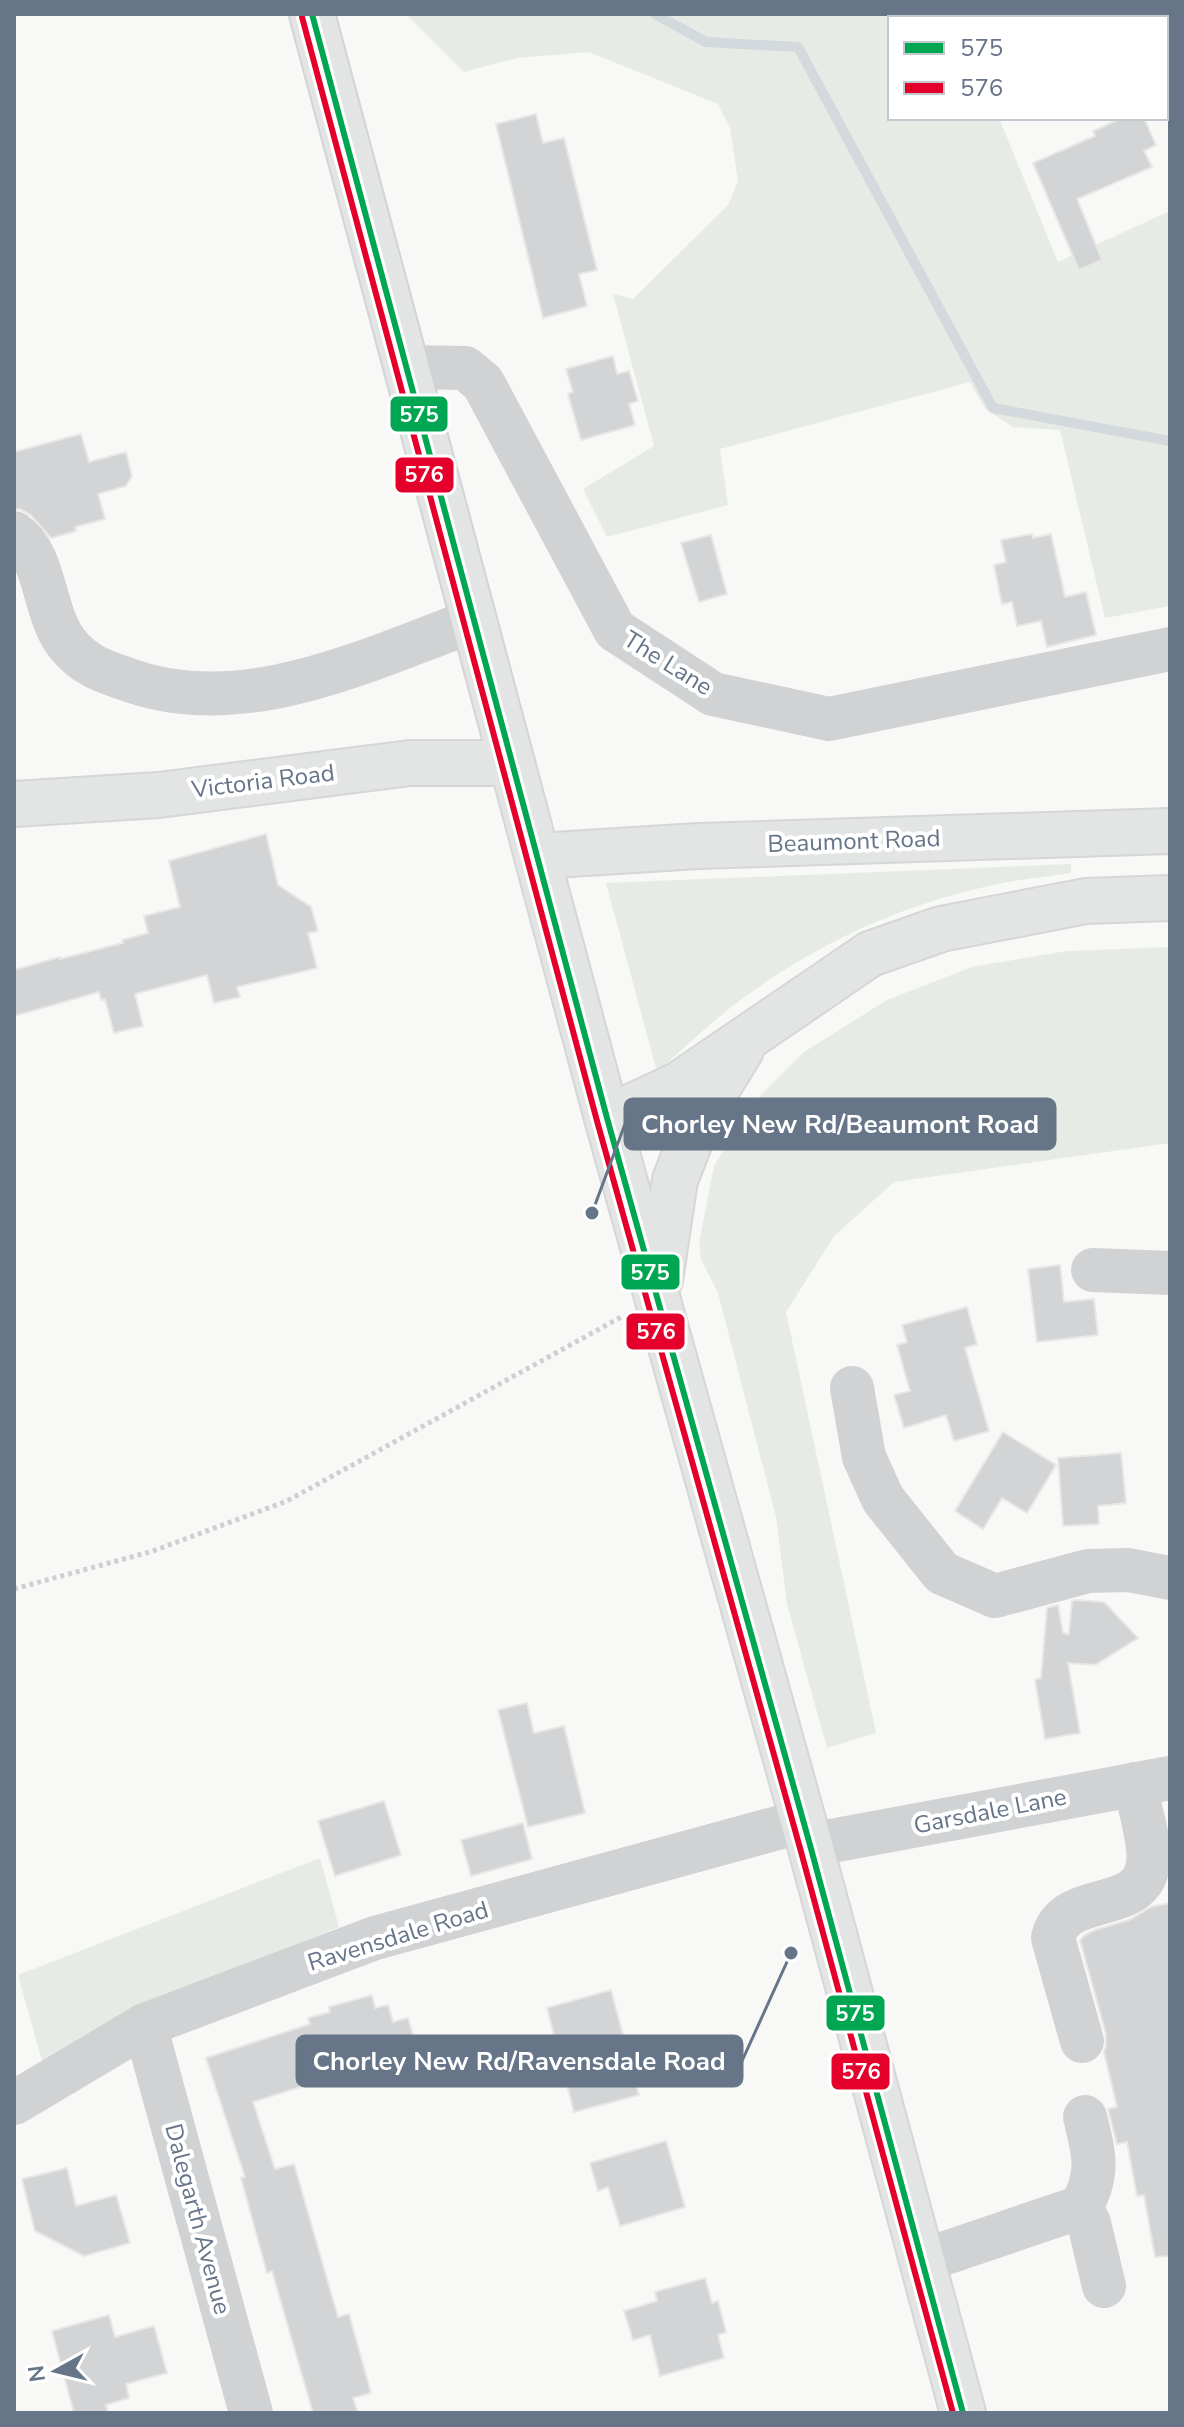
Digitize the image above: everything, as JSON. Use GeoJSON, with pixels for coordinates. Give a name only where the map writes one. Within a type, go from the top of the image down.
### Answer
{"type":"FeatureCollection","features":[{"type":"Feature","properties":{"kind":"main road"},"geometry":{"type":"LineString","coordinates":[[312,14],[607,1118],[807,1833],[963,2413]]}},
{"type":"Feature","properties":{"kind":"main road","name":"Victoria Road"},"geometry":{"type":"LineString","coordinates":[[14,804],[159,795],[410,763],[512,763]]}},
{"type":"Feature","properties":{"kind":"main road","name":"Beaumont Road"},"geometry":{"type":"LineString","coordinates":[[538,856],[698,846],[1170,831]]}},
{"type":"Feature","properties":{"kind":"main road"},"geometry":{"type":"LineString","coordinates":[[607,1118],[678,1085],[870,954],[941,929],[1086,901],[1170,898]]}},
{"type":"Feature","properties":{"kind":"main road"},"geometry":{"type":"LineString","coordinates":[[657,1297],[675,1180],[699,1118],[748,1038]]}},
{"type":"Feature","properties":{"kind":"street","name":"The Lane"},"geometry":{"type":"LineString","coordinates":[[406,367],[465,368],[483,383],[615,630],[713,694],[829,719],[1170,649]]}},
{"type":"Feature","properties":{"kind":"street"},"geometry":{"type":"LineString","coordinates":[[14,533],[22,538],[33,555],[52,616],[67,645],[91,666],[145,686],[191,693],[254,692],[326,675],[473,621]]}},
{"type":"Feature","properties":{"kind":"street"},"geometry":{"type":"LineString","coordinates":[[1093,1270],[1170,1273]]}},
{"type":"Feature","properties":{"kind":"street"},"geometry":{"type":"LineString","coordinates":[[852,1388],[864,1457],[883,1499],[942,1573],[986,1601],[1088,1571],[1128,1570],[1170,1578]]}},
{"type":"Feature","properties":{"kind":"street"},"geometry":{"type":"LineString","coordinates":[[1082,2041],[1053,1938],[1058,1923],[1067,1914],[1123,1896],[1144,1879],[1149,1860],[1152,1781]]}},
{"type":"Feature","properties":{"kind":"street","name":"Garsdale Lane"},"geometry":{"type":"LineString","coordinates":[[807,1833],[1152,1781]]}},
{"type":"Feature","properties":{"kind":"street","name":"Ravensdale Road"},"geometry":{"type":"LineString","coordinates":[[14,2103],[145,2025],[375,1938],[807,1833]]}},
{"type":"Feature","properties":{"kind":"street","name":"Dalegarth Avenue"},"geometry":{"type":"LineString","coordinates":[[145,2025],[251,2413]]}},
{"type":"Feature","properties":{"kind":"street"},"geometry":{"type":"LineString","coordinates":[[922,2261],[1081,2207],[1089,2193],[1095,2168],[1085,2117]]}},
{"type":"Feature","properties":{"kind":"street"},"geometry":{"type":"LineString","coordinates":[[1081,2207],[1089,2223],[1104,2286]]}},
{"type":"Feature","properties":{"kind":"path"},"geometry":{"type":"LineString","coordinates":[[14,1589],[153,1551],[287,1501],[657,1297]]}},
{"type":"Feature","properties":{"kind":"shaded area"},"geometry":{"type":"Polygon","coordinates":[[[406,14],[965,14],[888,16],[888,120],[1000,120],[1058,262],[1170,211],[1170,606],[1105,618],[1060,430],[1013,427],[985,409],[970,382],[720,449],[728,505],[607,537],[583,489],[654,446],[613,294],[633,299],[728,205],[738,181],[730,128],[718,104],[589,52],[517,58],[464,72],[406,14]]]}},
{"type":"Feature","properties":{"kind":"shaded area"},"geometry":{"type":"Polygon","coordinates":[[[1071,864],[1071,873],[999,884],[928,902],[827,945],[735,1004],[657,1072],[606,883],[1071,864]]]}},
{"type":"Feature","properties":{"kind":"shaded area"},"geometry":{"type":"Polygon","coordinates":[[[1170,947],[1170,1143],[894,1182],[834,1236],[786,1312],[876,1733],[827,1748],[787,1604],[776,1517],[718,1293],[701,1259],[699,1243],[714,1166],[747,1109],[804,1052],[887,1000],[972,967],[1067,951],[1170,947]]]}},
{"type":"Feature","properties":{"kind":"shaded area"},"geometry":{"type":"Polygon","coordinates":[[[320,1858],[339,1927],[154,2003],[42,2061],[18,1975],[320,1858]]]}},
{"type":"Feature","properties":{"kind":"building"},"geometry":{"type":"Polygon","coordinates":[[[536,114],[543,143],[564,138],[597,270],[579,274],[587,306],[543,318],[496,124],[536,114]]]}},
{"type":"Feature","properties":{"kind":"building"},"geometry":{"type":"Polygon","coordinates":[[[1118,120],[1145,120],[1156,145],[1144,151],[1152,167],[1077,199],[1102,260],[1079,270],[1033,163],[1095,136],[1093,131],[1118,120]]]}},
{"type":"Feature","properties":{"kind":"building"},"geometry":{"type":"Polygon","coordinates":[[[613,356],[617,374],[629,371],[638,401],[629,404],[635,425],[581,440],[568,394],[573,392],[566,369],[613,356]]]}},
{"type":"Feature","properties":{"kind":"building"},"geometry":{"type":"Polygon","coordinates":[[[81,434],[89,462],[126,452],[132,476],[126,486],[98,494],[105,519],[75,527],[76,531],[51,538],[31,515],[14,509],[14,452],[81,434]]]}},
{"type":"Feature","properties":{"kind":"building"},"geometry":{"type":"Polygon","coordinates":[[[1032,534],[1033,538],[1051,534],[1065,597],[1086,592],[1096,635],[1047,647],[1041,621],[1017,626],[1012,602],[1002,604],[994,565],[1006,562],[1001,540],[1032,534]]]}},
{"type":"Feature","properties":{"kind":"building"},"geometry":{"type":"Polygon","coordinates":[[[711,535],[727,594],[699,602],[681,543],[711,535]]]}},
{"type":"Feature","properties":{"kind":"building"},"geometry":{"type":"Polygon","coordinates":[[[266,834],[278,885],[311,907],[318,931],[308,933],[317,968],[237,987],[240,997],[214,1003],[207,975],[135,994],[143,1026],[114,1033],[105,999],[101,1000],[99,992],[14,1016],[14,970],[123,943],[122,940],[148,933],[144,916],[180,907],[169,861],[266,834]]]}},
{"type":"Feature","properties":{"kind":"building"},"geometry":{"type":"Polygon","coordinates":[[[1060,1265],[1064,1302],[1094,1299],[1098,1335],[1037,1342],[1028,1269],[1060,1265]]]}},
{"type":"Feature","properties":{"kind":"building"},"geometry":{"type":"Polygon","coordinates":[[[967,1307],[977,1344],[965,1348],[989,1431],[954,1441],[946,1415],[904,1428],[894,1395],[910,1391],[897,1345],[907,1342],[902,1325],[967,1307]]]}},
{"type":"Feature","properties":{"kind":"building"},"geometry":{"type":"Polygon","coordinates":[[[1003,1432],[1056,1465],[1027,1513],[1002,1498],[983,1529],[955,1511],[1003,1432]]]}},
{"type":"Feature","properties":{"kind":"building"},"geometry":{"type":"Polygon","coordinates":[[[1121,1453],[1126,1503],[1098,1506],[1099,1524],[1063,1526],[1058,1458],[1121,1453]]]}},
{"type":"Feature","properties":{"kind":"building"},"geometry":{"type":"Polygon","coordinates":[[[1072,1601],[1104,1602],[1138,1638],[1095,1665],[1068,1663],[1080,1733],[1045,1739],[1035,1680],[1041,1678],[1047,1608],[1058,1605],[1063,1633],[1069,1634],[1072,1601]]]}},
{"type":"Feature","properties":{"kind":"building"},"geometry":{"type":"Polygon","coordinates":[[[527,1703],[534,1733],[564,1726],[585,1813],[528,1827],[498,1710],[527,1703]]]}},
{"type":"Feature","properties":{"kind":"building"},"geometry":{"type":"Polygon","coordinates":[[[384,1801],[401,1855],[335,1876],[318,1821],[384,1801]]]}},
{"type":"Feature","properties":{"kind":"building"},"geometry":{"type":"Polygon","coordinates":[[[523,1823],[532,1859],[471,1876],[461,1840],[523,1823]]]}},
{"type":"Feature","properties":{"kind":"building"},"geometry":{"type":"Polygon","coordinates":[[[1170,1903],[1170,2256],[1155,2257],[1144,2195],[1137,2196],[1127,2142],[1117,2144],[1108,2109],[1117,2107],[1104,2052],[1106,2034],[1080,1940],[1095,1930],[1129,1920],[1151,1907],[1170,1903]]]}},
{"type":"Feature","properties":{"kind":"building"},"geometry":{"type":"Polygon","coordinates":[[[611,1990],[639,2095],[574,2112],[547,2008],[611,1990]]]}},
{"type":"Feature","properties":{"kind":"building"},"geometry":{"type":"Polygon","coordinates":[[[372,1995],[375,2008],[388,2005],[393,2022],[408,2018],[417,2049],[327,2074],[328,2078],[253,2102],[275,2169],[294,2164],[338,2317],[349,2314],[371,2393],[353,2398],[358,2413],[313,2413],[272,2271],[267,2273],[241,2178],[245,2177],[206,2058],[310,2024],[308,2018],[330,2012],[329,2007],[372,1995]]]}},
{"type":"Feature","properties":{"kind":"building"},"geometry":{"type":"Polygon","coordinates":[[[666,2141],[685,2207],[620,2226],[608,2187],[598,2191],[590,2163],[666,2141]]]}},
{"type":"Feature","properties":{"kind":"building"},"geometry":{"type":"Polygon","coordinates":[[[67,2168],[76,2206],[116,2195],[130,2243],[84,2256],[35,2231],[22,2179],[67,2168]]]}},
{"type":"Feature","properties":{"kind":"building"},"geometry":{"type":"Polygon","coordinates":[[[705,2278],[712,2303],[718,2301],[726,2332],[718,2335],[724,2358],[660,2376],[650,2335],[633,2340],[624,2311],[657,2301],[655,2292],[705,2278]]]}},
{"type":"Feature","properties":{"kind":"building"},"geometry":{"type":"Polygon","coordinates":[[[109,2315],[115,2337],[154,2326],[167,2373],[126,2384],[129,2398],[106,2405],[108,2413],[74,2413],[52,2331],[109,2315]]]}},
{"type":"Feature","properties":{"kind":"waterway"},"geometry":{"type":"LineString","coordinates":[[655,14],[706,42],[798,47],[993,408],[1170,441]]}},
{"type":"Feature","properties":{"kind":"transit line","name":"575"},"geometry":{"type":"LineString","coordinates":[[312,14],[607,1118],[810,1845],[963,2413]]}},
{"type":"Feature","properties":{"kind":"transit line","name":"576"},"geometry":{"type":"LineString","coordinates":[[302,17],[597,1121],[800,1848],[953,2413]]}},
{"type":"Feature","properties":{"kind":"place","name":"Chorley New Rd/Beaumont Road"},"geometry":{"type":"Point","coordinates":[592,1213]}},
{"type":"Feature","properties":{"kind":"place","name":"Chorley New Rd/Ravensdale Road"},"geometry":{"type":"Point","coordinates":[791,1953]}}]}
